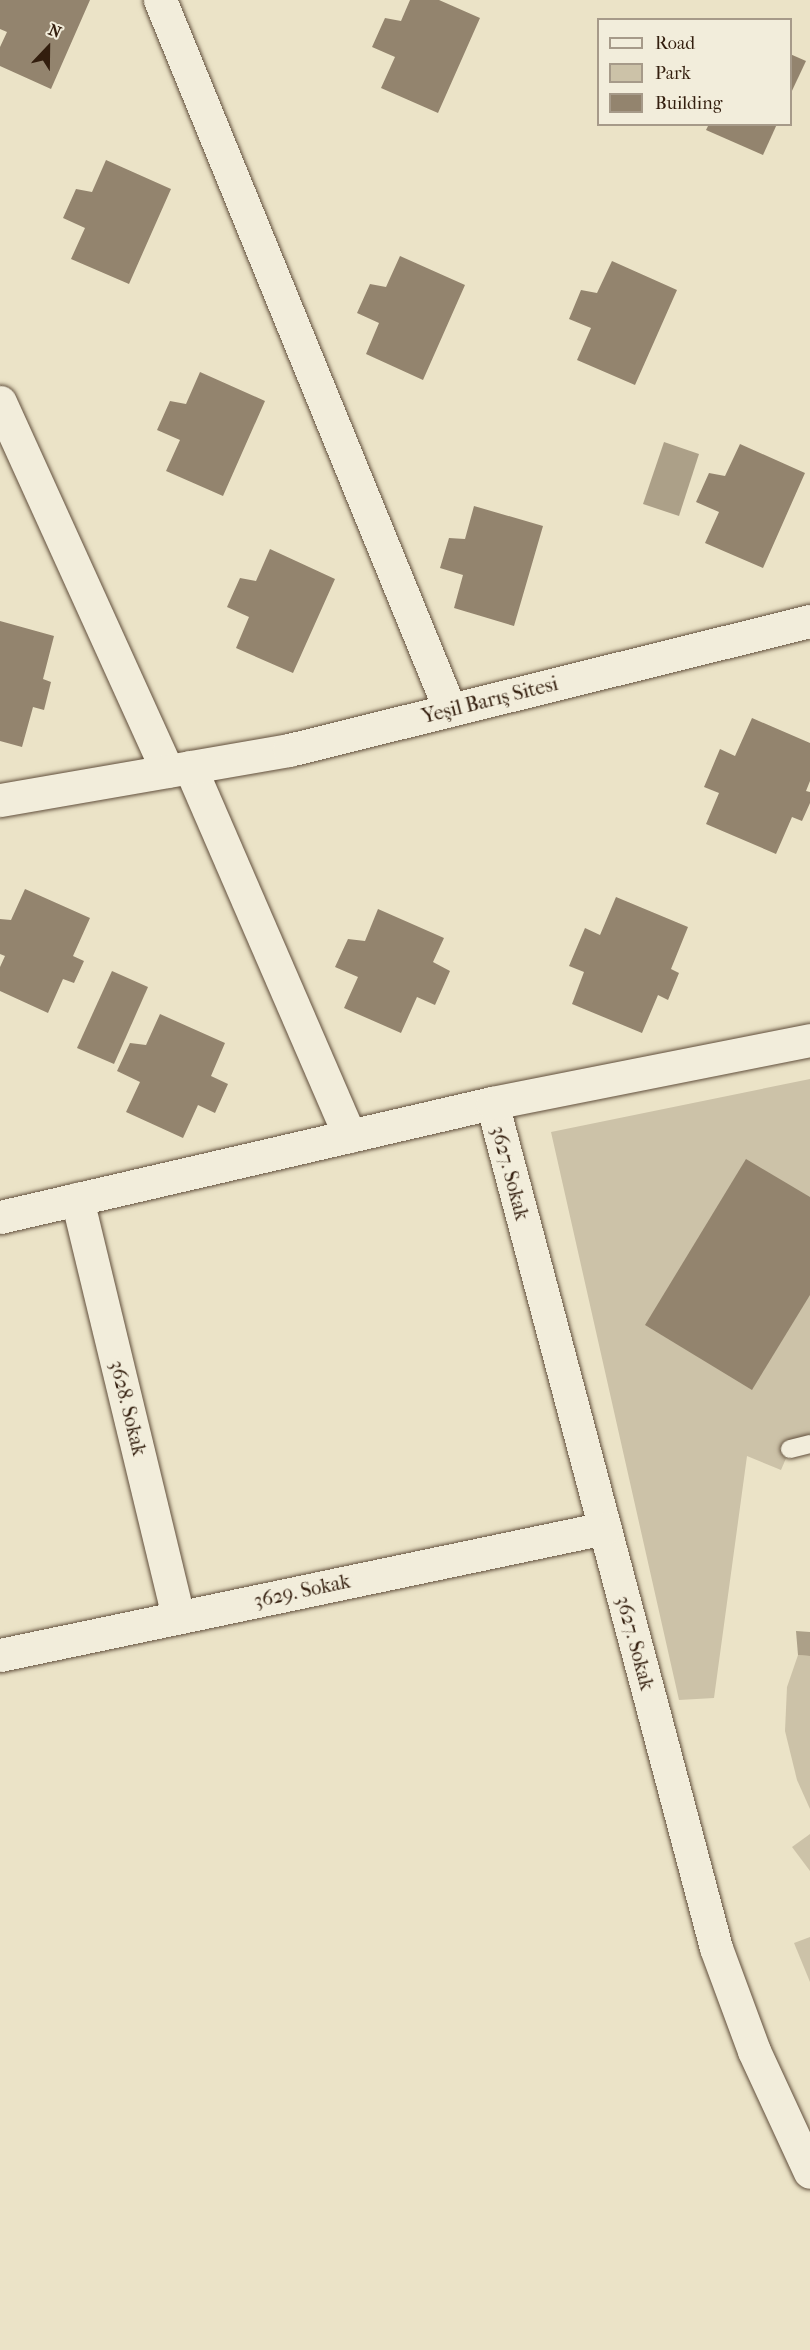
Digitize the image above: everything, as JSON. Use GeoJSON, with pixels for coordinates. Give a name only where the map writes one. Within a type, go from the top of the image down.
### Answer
{"type":"FeatureCollection","features":[{"type":"Feature","properties":{"kind":"street"},"geometry":{"type":"LineString","coordinates":[[160,0],[450,710]]}},
{"type":"Feature","properties":{"kind":"street"},"geometry":{"type":"LineString","coordinates":[[0,402],[179,769],[350,1136]]}},
{"type":"Feature","properties":{"kind":"street","name":"Yeşil Barış Sitesi"},"geometry":{"type":"LineString","coordinates":[[0,800],[289,750],[810,621]]}},
{"type":"Feature","properties":{"kind":"street"},"geometry":{"type":"LineString","coordinates":[[0,1216],[492,1103],[810,1040]]}},
{"type":"Feature","properties":{"kind":"street","name":"3627. Sokak"},"geometry":{"type":"LineString","coordinates":[[492,1103],[716,1948],[754,2051],[810,2172]]}},
{"type":"Feature","properties":{"kind":"street","name":"3628. Sokak"},"geometry":{"type":"LineString","coordinates":[[77,1199],[178,1617]]}},
{"type":"Feature","properties":{"kind":"street","name":"3629. Sokak"},"geometry":{"type":"LineString","coordinates":[[0,1654],[605,1528]]}},
{"type":"Feature","properties":{"kind":"lane"},"geometry":{"type":"LineString","coordinates":[[790,1449],[810,1444]]}},
{"type":"Feature","properties":{"kind":"green space"},"geometry":{"type":"Polygon","coordinates":[[[810,1079],[810,1444],[790,1449],[781,1470],[747,1456],[714,1698],[679,1700],[551,1132],[810,1079]]]}},
{"type":"Feature","properties":{"kind":"green space"},"geometry":{"type":"Polygon","coordinates":[[[798,1655],[810,1656],[810,1809],[797,1780],[785,1731],[787,1687],[798,1655]]]}},
{"type":"Feature","properties":{"kind":"green space"},"geometry":{"type":"Polygon","coordinates":[[[810,1834],[810,1871],[792,1847],[810,1834]]]}},
{"type":"Feature","properties":{"kind":"green space"},"geometry":{"type":"Polygon","coordinates":[[[810,1937],[810,1982],[794,1943],[810,1937]]]}},
{"type":"Feature","properties":{"kind":"shaded area"},"geometry":{"type":"Polygon","coordinates":[[[664,442],[699,454],[679,516],[643,504],[664,442]]]}},
{"type":"Feature","properties":{"kind":"shaded area"},"geometry":{"type":"Polygon","coordinates":[[[796,1631],[810,1632],[810,1656],[798,1655],[796,1631]]]}},
{"type":"Feature","properties":{"kind":"building"},"geometry":{"type":"Polygon","coordinates":[[[0,0],[90,0],[51,89],[0,66],[0,47],[7,32],[0,29],[0,0]]]}},
{"type":"Feature","properties":{"kind":"building"},"geometry":{"type":"Polygon","coordinates":[[[410,0],[439,0],[480,18],[438,113],[381,88],[395,57],[372,47],[385,18],[401,21],[410,0]]]}},
{"type":"Feature","properties":{"kind":"building"},"geometry":{"type":"Polygon","coordinates":[[[792,55],[806,61],[792,91],[792,55]]]}},
{"type":"Feature","properties":{"kind":"building"},"geometry":{"type":"Polygon","coordinates":[[[708,126],[776,126],[763,155],[706,130],[708,126]]]}},
{"type":"Feature","properties":{"kind":"building"},"geometry":{"type":"Polygon","coordinates":[[[106,160],[171,189],[129,284],[71,259],[85,228],[63,218],[76,189],[92,192],[106,160]]]}},
{"type":"Feature","properties":{"kind":"building"},"geometry":{"type":"Polygon","coordinates":[[[400,256],[465,285],[423,380],[366,354],[379,323],[357,313],[370,284],[386,287],[400,256]]]}},
{"type":"Feature","properties":{"kind":"building"},"geometry":{"type":"Polygon","coordinates":[[[612,261],[677,290],[635,385],[577,360],[591,328],[569,319],[581,290],[597,293],[612,261]]]}},
{"type":"Feature","properties":{"kind":"building"},"geometry":{"type":"Polygon","coordinates":[[[200,372],[265,401],[223,496],[166,471],[180,440],[157,430],[170,401],[186,404],[200,372]]]}},
{"type":"Feature","properties":{"kind":"building"},"geometry":{"type":"Polygon","coordinates":[[[740,444],[805,473],[763,568],[705,543],[719,512],[696,502],[709,473],[725,476],[740,444]]]}},
{"type":"Feature","properties":{"kind":"building"},"geometry":{"type":"Polygon","coordinates":[[[474,506],[543,526],[514,626],[454,608],[463,575],[440,568],[449,538],[465,539],[474,506]]]}},
{"type":"Feature","properties":{"kind":"building"},"geometry":{"type":"Polygon","coordinates":[[[270,549],[335,579],[293,673],[236,648],[249,617],[227,607],[240,578],[256,581],[270,549]]]}},
{"type":"Feature","properties":{"kind":"building"},"geometry":{"type":"Polygon","coordinates":[[[0,621],[54,636],[43,679],[51,682],[44,710],[33,707],[22,747],[0,741],[0,621]]]}},
{"type":"Feature","properties":{"kind":"building"},"geometry":{"type":"Polygon","coordinates":[[[752,718],[810,743],[810,781],[806,791],[810,792],[810,803],[802,821],[792,817],[776,854],[706,824],[719,793],[704,787],[720,749],[735,756],[752,718]]]}},
{"type":"Feature","properties":{"kind":"building"},"geometry":{"type":"Polygon","coordinates":[[[25,889],[90,918],[73,956],[84,961],[74,983],[63,979],[48,1013],[0,991],[0,967],[5,956],[0,954],[0,919],[11,920],[25,889]]]}},
{"type":"Feature","properties":{"kind":"building"},"geometry":{"type":"Polygon","coordinates":[[[616,897],[688,927],[671,969],[679,973],[668,1000],[658,995],[642,1033],[572,1004],[584,972],[569,966],[585,928],[600,935],[616,897]]]}},
{"type":"Feature","properties":{"kind":"building"},"geometry":{"type":"Polygon","coordinates":[[[378,909],[444,938],[433,962],[450,971],[435,1005],[417,997],[401,1033],[344,1008],[358,977],[335,967],[348,939],[365,941],[378,909]]]}},
{"type":"Feature","properties":{"kind":"building"},"geometry":{"type":"Polygon","coordinates":[[[112,971],[148,987],[114,1064],[77,1048],[112,971]]]}},
{"type":"Feature","properties":{"kind":"building"},"geometry":{"type":"Polygon","coordinates":[[[160,1014],[225,1043],[211,1076],[228,1084],[215,1113],[198,1105],[183,1138],[126,1112],[140,1082],[117,1071],[130,1043],[146,1045],[160,1014]]]}},
{"type":"Feature","properties":{"kind":"building"},"geometry":{"type":"Polygon","coordinates":[[[746,1159],[810,1197],[810,1295],[752,1390],[645,1325],[746,1159]]]}}]}
